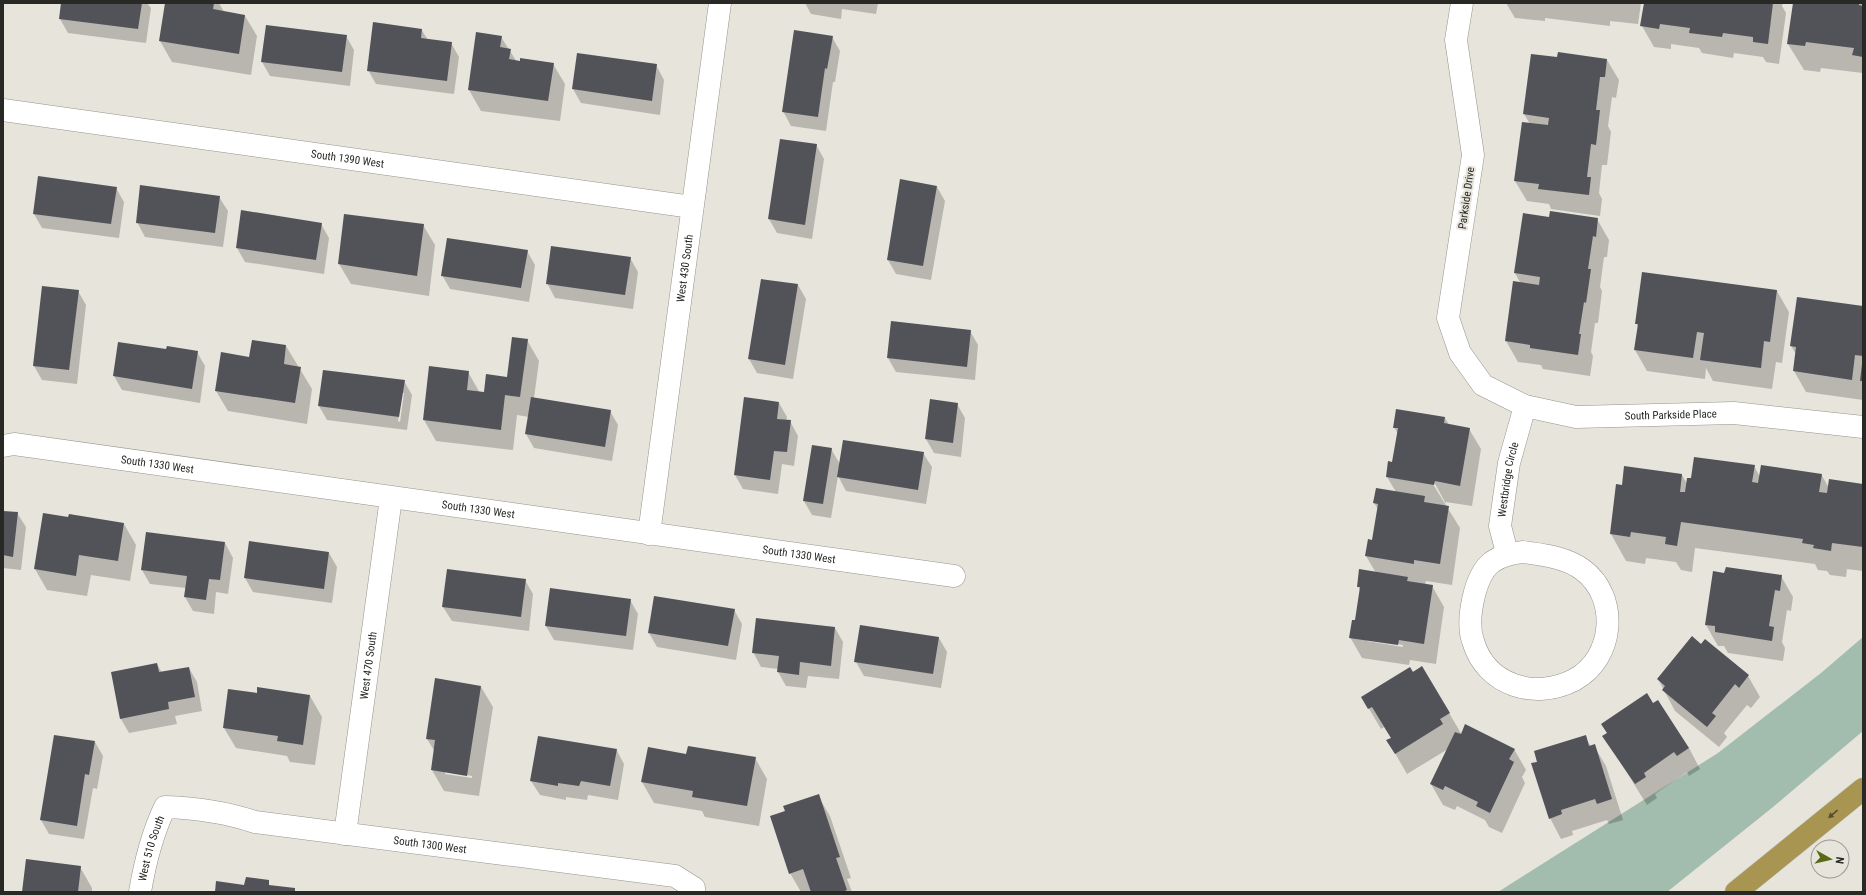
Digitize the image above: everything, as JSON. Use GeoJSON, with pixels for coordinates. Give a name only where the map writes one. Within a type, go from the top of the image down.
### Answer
{"type":"FeatureCollection","features":[{"type":"Feature","properties":{"kind":"highway"},"geometry":{"type":"LineString","coordinates":[[1736,892],[1863,789]]}},
{"type":"Feature","properties":{"kind":"street","name":"West 430 South"},"geometry":{"type":"LineString","coordinates":[[649,534],[720,3]]}},
{"type":"Feature","properties":{"kind":"street","name":"Parkside Drive"},"geometry":{"type":"LineString","coordinates":[[1462,3],[1456,40],[1473,155],[1448,318],[1460,353],[1483,385]]}},
{"type":"Feature","properties":{"kind":"street","name":"South 1390 West"},"geometry":{"type":"LineString","coordinates":[[3,110],[692,206]]}},
{"type":"Feature","properties":{"kind":"street","name":"South Parkside Place"},"geometry":{"type":"LineString","coordinates":[[1483,385],[1525,406],[1576,417],[1734,413],[1863,427]]}},
{"type":"Feature","properties":{"kind":"street","name":"Westbridge Circle"},"geometry":{"type":"LineString","coordinates":[[1507,553],[1500,526],[1509,463],[1525,406]]}},
{"type":"Feature","properties":{"kind":"street","name":"South 1330 West"},"geometry":{"type":"LineString","coordinates":[[3,446],[14,444],[954,576]]}},
{"type":"Feature","properties":{"kind":"street","name":"West 470 South"},"geometry":{"type":"LineString","coordinates":[[345,834],[391,498]]}},
{"type":"Feature","properties":{"kind":"street"},"geometry":{"type":"LineString","coordinates":[[1523,552],[1554,556],[1582,569],[1594,580],[1602,593],[1607,607],[1608,623],[1606,638],[1600,653],[1579,677],[1564,685],[1549,689],[1532,690],[1516,686],[1502,679],[1489,669],[1479,656],[1471,629],[1471,613],[1476,588],[1491,563],[1507,553],[1523,552]]}},
{"type":"Feature","properties":{"kind":"street","name":"South 1300 West"},"geometry":{"type":"LineString","coordinates":[[165,806],[201,808],[239,816],[255,822],[676,876],[694,890]]}},
{"type":"Feature","properties":{"kind":"street","name":"West 510 South"},"geometry":{"type":"LineString","coordinates":[[140,892],[146,856],[165,806]]}},
{"type":"Feature","properties":{"kind":"green space"},"geometry":{"type":"Polygon","coordinates":[[[1863,637],[1863,731],[1773,807],[1667,892],[1498,892],[1718,753],[1821,673],[1863,637]]]}},
{"type":"Feature","properties":{"kind":"building"},"geometry":{"type":"Polygon","coordinates":[[[61,3],[142,3],[138,29],[59,19],[61,3]]]}},
{"type":"Feature","properties":{"kind":"building"},"geometry":{"type":"Polygon","coordinates":[[[165,3],[214,3],[213,9],[245,15],[239,54],[159,41],[165,3]]]}},
{"type":"Feature","properties":{"kind":"building"},"geometry":{"type":"Polygon","coordinates":[[[1644,3],[1773,3],[1768,44],[1753,42],[1753,37],[1723,33],[1722,37],[1689,33],[1690,28],[1660,24],[1659,29],[1640,26],[1644,3]]]}},
{"type":"Feature","properties":{"kind":"building"},"geometry":{"type":"Polygon","coordinates":[[[1793,3],[1859,3],[1859,5],[1863,6],[1863,57],[1852,55],[1854,48],[1806,42],[1805,46],[1787,44],[1793,3]]]}},
{"type":"Feature","properties":{"kind":"building"},"geometry":{"type":"Polygon","coordinates":[[[373,22],[422,29],[421,38],[452,42],[447,81],[367,71],[373,22]]]}},
{"type":"Feature","properties":{"kind":"building"},"geometry":{"type":"Polygon","coordinates":[[[266,25],[347,35],[342,72],[261,62],[266,25]]]}},
{"type":"Feature","properties":{"kind":"building"},"geometry":{"type":"Polygon","coordinates":[[[794,30],[833,36],[827,69],[825,68],[818,117],[782,112],[794,30]]]}},
{"type":"Feature","properties":{"kind":"building"},"geometry":{"type":"Polygon","coordinates":[[[476,32],[502,36],[500,47],[511,49],[509,59],[520,61],[520,58],[554,63],[548,101],[468,90],[476,32]]]}},
{"type":"Feature","properties":{"kind":"building"},"geometry":{"type":"Polygon","coordinates":[[[1558,52],[1607,59],[1605,77],[1600,77],[1596,110],[1600,110],[1596,145],[1591,144],[1587,177],[1591,177],[1589,195],[1538,189],[1539,184],[1514,181],[1522,122],[1548,125],[1549,118],[1523,114],[1531,54],[1557,57],[1558,52]]]}},
{"type":"Feature","properties":{"kind":"building"},"geometry":{"type":"Polygon","coordinates":[[[577,53],[657,64],[652,101],[572,89],[577,53]]]}},
{"type":"Feature","properties":{"kind":"building"},"geometry":{"type":"Polygon","coordinates":[[[780,139],[817,144],[805,225],[768,219],[780,139]]]}},
{"type":"Feature","properties":{"kind":"building"},"geometry":{"type":"Polygon","coordinates":[[[38,176],[117,187],[111,224],[33,214],[38,176]]]}},
{"type":"Feature","properties":{"kind":"building"},"geometry":{"type":"Polygon","coordinates":[[[900,179],[937,186],[923,266],[887,260],[900,179]]]}},
{"type":"Feature","properties":{"kind":"building"},"geometry":{"type":"Polygon","coordinates":[[[140,185],[220,196],[215,233],[136,223],[140,185]]]}},
{"type":"Feature","properties":{"kind":"building"},"geometry":{"type":"Polygon","coordinates":[[[241,210],[322,223],[316,260],[236,248],[241,210]]]}},
{"type":"Feature","properties":{"kind":"building"},"geometry":{"type":"Polygon","coordinates":[[[1550,211],[1598,218],[1596,237],[1593,236],[1588,269],[1591,269],[1586,303],[1584,302],[1579,334],[1581,334],[1578,355],[1530,348],[1530,345],[1505,341],[1513,281],[1539,285],[1540,277],[1514,273],[1523,213],[1549,217],[1550,211]]]}},
{"type":"Feature","properties":{"kind":"building"},"geometry":{"type":"Polygon","coordinates":[[[344,214],[424,224],[417,276],[338,264],[344,214]]]}},
{"type":"Feature","properties":{"kind":"building"},"geometry":{"type":"Polygon","coordinates":[[[447,238],[528,250],[521,288],[441,276],[447,238]]]}},
{"type":"Feature","properties":{"kind":"building"},"geometry":{"type":"Polygon","coordinates":[[[551,246],[631,257],[625,295],[546,284],[551,246]]]}},
{"type":"Feature","properties":{"kind":"building"},"geometry":{"type":"Polygon","coordinates":[[[1642,272],[1777,290],[1770,342],[1764,341],[1761,368],[1700,360],[1704,333],[1697,332],[1693,358],[1634,350],[1638,324],[1635,324],[1642,272]]]}},
{"type":"Feature","properties":{"kind":"building"},"geometry":{"type":"Polygon","coordinates":[[[761,279],[798,284],[785,365],[748,359],[761,279]]]}},
{"type":"Feature","properties":{"kind":"building"},"geometry":{"type":"Polygon","coordinates":[[[42,286],[79,290],[69,370],[33,366],[42,286]]]}},
{"type":"Feature","properties":{"kind":"building"},"geometry":{"type":"Polygon","coordinates":[[[1797,297],[1863,306],[1863,356],[1855,355],[1852,380],[1793,371],[1796,347],[1790,346],[1797,297]]]}},
{"type":"Feature","properties":{"kind":"building"},"geometry":{"type":"Polygon","coordinates":[[[891,321],[971,330],[967,367],[887,358],[891,321]]]}},
{"type":"Feature","properties":{"kind":"building"},"geometry":{"type":"Polygon","coordinates":[[[512,337],[528,339],[520,397],[505,395],[501,430],[423,420],[429,366],[469,371],[467,390],[484,392],[486,374],[507,377],[512,337]]]}},
{"type":"Feature","properties":{"kind":"building"},"geometry":{"type":"Polygon","coordinates":[[[252,340],[286,345],[284,364],[301,367],[295,403],[215,391],[221,352],[249,357],[252,340]]]}},
{"type":"Feature","properties":{"kind":"building"},"geometry":{"type":"Polygon","coordinates":[[[118,342],[166,349],[167,346],[198,351],[192,389],[113,376],[118,342]]]}},
{"type":"Feature","properties":{"kind":"building"},"geometry":{"type":"Polygon","coordinates":[[[1862,364],[1863,381],[1860,381],[1862,364]]]}},
{"type":"Feature","properties":{"kind":"building"},"geometry":{"type":"Polygon","coordinates":[[[323,370],[405,380],[399,417],[318,406],[323,370]]]}},
{"type":"Feature","properties":{"kind":"building"},"geometry":{"type":"Polygon","coordinates":[[[531,397],[611,410],[605,447],[525,434],[531,397]]]}},
{"type":"Feature","properties":{"kind":"building"},"geometry":{"type":"Polygon","coordinates":[[[744,397],[779,402],[777,419],[791,420],[787,452],[774,451],[770,480],[734,475],[744,397]]]}},
{"type":"Feature","properties":{"kind":"building"},"geometry":{"type":"Polygon","coordinates":[[[930,399],[958,403],[953,443],[925,439],[930,399]]]}},
{"type":"Feature","properties":{"kind":"building"},"geometry":{"type":"Polygon","coordinates":[[[1396,409],[1445,417],[1444,423],[1470,428],[1460,486],[1435,481],[1434,485],[1386,477],[1388,461],[1392,462],[1398,428],[1393,428],[1396,409]]]}},
{"type":"Feature","properties":{"kind":"building"},"geometry":{"type":"Polygon","coordinates":[[[843,440],[924,452],[918,490],[837,477],[843,440]]]}},
{"type":"Feature","properties":{"kind":"building"},"geometry":{"type":"Polygon","coordinates":[[[812,445],[832,448],[823,504],[803,501],[812,445]]]}},
{"type":"Feature","properties":{"kind":"building"},"geometry":{"type":"Polygon","coordinates":[[[1694,457],[1755,465],[1752,482],[1758,483],[1761,465],[1822,474],[1819,492],[1827,493],[1829,479],[1863,484],[1863,547],[1832,543],[1831,551],[1813,548],[1814,545],[1802,543],[1803,539],[1681,522],[1677,546],[1665,544],[1666,537],[1631,532],[1630,537],[1610,534],[1616,484],[1622,485],[1624,466],[1682,474],[1680,492],[1685,492],[1687,478],[1691,478],[1694,457]]]}},
{"type":"Feature","properties":{"kind":"building"},"geometry":{"type":"Polygon","coordinates":[[[1376,488],[1425,496],[1424,502],[1449,506],[1440,564],[1414,560],[1414,564],[1365,556],[1368,539],[1372,540],[1378,504],[1373,503],[1376,488]]]}},
{"type":"Feature","properties":{"kind":"building"},"geometry":{"type":"Polygon","coordinates":[[[3,511],[18,512],[13,557],[3,555],[3,511]]]}},
{"type":"Feature","properties":{"kind":"building"},"geometry":{"type":"Polygon","coordinates":[[[43,513],[68,517],[69,514],[124,523],[118,561],[79,555],[76,576],[34,569],[43,513]]]}},
{"type":"Feature","properties":{"kind":"building"},"geometry":{"type":"Polygon","coordinates":[[[146,532],[225,542],[220,580],[209,579],[206,600],[184,597],[187,576],[141,570],[146,532]]]}},
{"type":"Feature","properties":{"kind":"building"},"geometry":{"type":"Polygon","coordinates":[[[249,541],[329,552],[324,589],[244,578],[249,541]]]}},
{"type":"Feature","properties":{"kind":"building"},"geometry":{"type":"Polygon","coordinates":[[[1726,567],[1782,575],[1780,591],[1775,590],[1769,626],[1774,627],[1772,641],[1715,632],[1715,626],[1705,625],[1713,571],[1724,573],[1726,567]]]}},
{"type":"Feature","properties":{"kind":"building"},"geometry":{"type":"Polygon","coordinates":[[[447,569],[526,579],[521,617],[442,607],[447,569]]]}},
{"type":"Feature","properties":{"kind":"building"},"geometry":{"type":"Polygon","coordinates":[[[1359,569],[1408,577],[1407,581],[1433,585],[1424,644],[1399,640],[1398,645],[1349,638],[1352,620],[1355,620],[1360,587],[1357,587],[1359,569]]]}},
{"type":"Feature","properties":{"kind":"building"},"geometry":{"type":"Polygon","coordinates":[[[550,588],[631,599],[626,636],[545,626],[550,588]]]}},
{"type":"Feature","properties":{"kind":"building"},"geometry":{"type":"Polygon","coordinates":[[[654,596],[735,609],[728,646],[648,633],[654,596]]]}},
{"type":"Feature","properties":{"kind":"building"},"geometry":{"type":"Polygon","coordinates":[[[756,618],[835,627],[831,666],[800,662],[799,675],[777,672],[779,656],[752,653],[756,618]]]}},
{"type":"Feature","properties":{"kind":"building"},"geometry":{"type":"Polygon","coordinates":[[[860,625],[939,637],[933,674],[854,662],[860,625]]]}},
{"type":"Feature","properties":{"kind":"building"},"geometry":{"type":"Polygon","coordinates":[[[1692,636],[1701,644],[1705,639],[1749,675],[1739,688],[1735,684],[1712,713],[1716,716],[1707,727],[1662,690],[1665,686],[1657,679],[1692,636]]]}},
{"type":"Feature","properties":{"kind":"building"},"geometry":{"type":"Polygon","coordinates":[[[157,663],[159,672],[189,667],[195,697],[168,702],[169,709],[120,719],[111,672],[157,663]]]}},
{"type":"Feature","properties":{"kind":"building"},"geometry":{"type":"Polygon","coordinates":[[[1422,666],[1450,713],[1440,719],[1443,724],[1395,754],[1386,740],[1391,738],[1372,707],[1368,709],[1361,697],[1410,667],[1413,672],[1422,666]]]}},
{"type":"Feature","properties":{"kind":"building"},"geometry":{"type":"Polygon","coordinates":[[[435,678],[481,686],[467,776],[431,770],[435,740],[426,739],[435,678]]]}},
{"type":"Feature","properties":{"kind":"building"},"geometry":{"type":"Polygon","coordinates":[[[257,687],[310,695],[303,745],[277,741],[278,736],[223,728],[228,689],[257,693],[257,687]]]}},
{"type":"Feature","properties":{"kind":"building"},"geometry":{"type":"Polygon","coordinates":[[[1647,693],[1653,703],[1658,700],[1689,748],[1677,756],[1674,752],[1644,773],[1646,777],[1635,784],[1602,736],[1607,733],[1601,724],[1647,693]]]}},
{"type":"Feature","properties":{"kind":"building"},"geometry":{"type":"Polygon","coordinates":[[[1465,724],[1515,749],[1509,759],[1514,762],[1490,813],[1476,806],[1478,802],[1445,786],[1443,790],[1430,784],[1455,732],[1461,734],[1465,724]]]}},
{"type":"Feature","properties":{"kind":"building"},"geometry":{"type":"Polygon","coordinates":[[[54,735],[95,741],[89,775],[85,774],[77,826],[40,820],[54,735]]]}},
{"type":"Feature","properties":{"kind":"building"},"geometry":{"type":"Polygon","coordinates":[[[1586,735],[1589,746],[1595,744],[1612,799],[1597,804],[1595,799],[1561,810],[1562,814],[1549,819],[1531,763],[1537,762],[1534,751],[1586,735]]]}},
{"type":"Feature","properties":{"kind":"building"},"geometry":{"type":"Polygon","coordinates":[[[538,736],[617,749],[610,786],[581,781],[579,786],[558,783],[558,786],[530,781],[538,736]]]}},
{"type":"Feature","properties":{"kind":"building"},"geometry":{"type":"Polygon","coordinates":[[[688,746],[756,757],[747,806],[692,797],[693,791],[641,782],[648,747],[686,754],[688,746]]]}},
{"type":"Feature","properties":{"kind":"building"},"geometry":{"type":"Polygon","coordinates":[[[819,794],[840,857],[836,858],[847,890],[842,892],[811,892],[803,869],[789,874],[770,816],[785,811],[783,806],[819,794]]]}},
{"type":"Feature","properties":{"kind":"building"},"geometry":{"type":"Polygon","coordinates":[[[26,859],[81,866],[78,892],[22,892],[26,859]]]}},
{"type":"Feature","properties":{"kind":"building"},"geometry":{"type":"Polygon","coordinates":[[[246,877],[269,880],[269,885],[295,888],[295,892],[215,892],[216,881],[244,885],[246,877]]]}}]}
